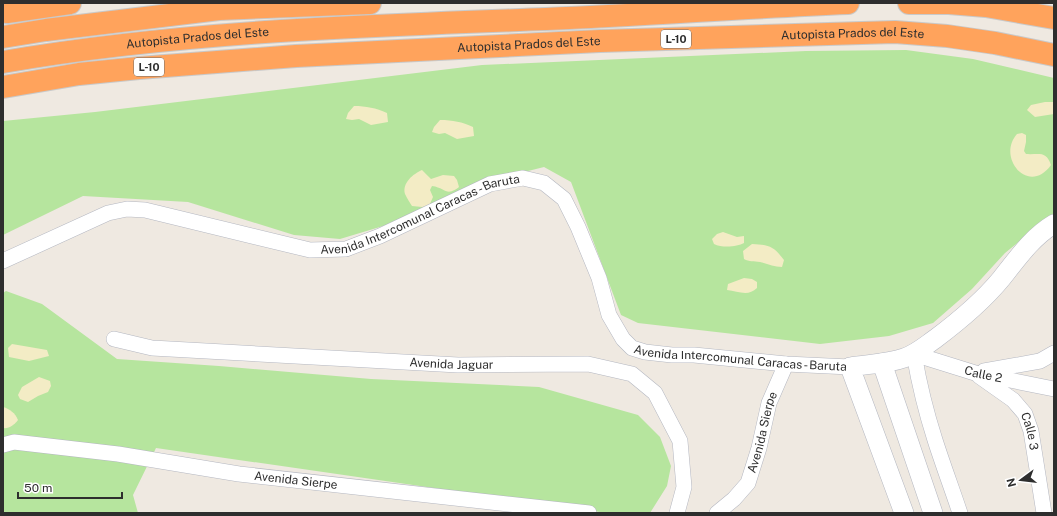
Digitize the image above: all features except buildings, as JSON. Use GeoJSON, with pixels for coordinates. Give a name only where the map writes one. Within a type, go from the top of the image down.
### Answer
{"type":"FeatureCollection","features":[{"type":"Feature","properties":{"kind":"highway"},"geometry":{"type":"LineString","coordinates":[[3,11],[7,12],[70,3]]}},
{"type":"Feature","properties":{"kind":"highway"},"geometry":{"type":"LineString","coordinates":[[3,37],[212,6],[370,3]]}},
{"type":"Feature","properties":{"kind":"highway","name":"Autopista Prados del Este"},"geometry":{"type":"LineString","coordinates":[[3,62],[74,50],[133,43],[294,30],[600,17],[848,3]]}},
{"type":"Feature","properties":{"kind":"highway"},"geometry":{"type":"LineString","coordinates":[[909,3],[949,3],[986,6],[1054,18]]}},
{"type":"Feature","properties":{"kind":"highway","name":"Autopista Prados del Este"},"geometry":{"type":"LineString","coordinates":[[3,87],[79,74],[296,56],[600,41],[895,32],[995,42],[1054,55]]}},
{"type":"Feature","properties":{"kind":"street","name":"Avenida Intercomunal Caracas - Baruta"},"geometry":{"type":"LineString","coordinates":[[3,261],[108,213],[127,209],[145,210],[310,250],[346,249],[380,236],[490,184],[523,178],[544,183],[564,199],[599,278],[609,315],[623,339],[632,348],[645,352],[672,355],[694,355],[786,364],[850,367],[882,363],[914,354],[958,321],[1000,280],[1016,259],[1044,230],[1054,224]]}},
{"type":"Feature","properties":{"kind":"street","name":"Avenida Jaguar"},"geometry":{"type":"LineString","coordinates":[[114,339],[152,348],[427,363],[588,364],[632,374],[655,393],[680,441],[684,487],[677,513]]}},
{"type":"Feature","properties":{"kind":"street","name":"Calle 2"},"geometry":{"type":"LineString","coordinates":[[914,354],[975,373],[1054,388]]}},
{"type":"Feature","properties":{"kind":"street"},"geometry":{"type":"LineString","coordinates":[[914,354],[920,388],[935,442],[960,513]]}},
{"type":"Feature","properties":{"kind":"street"},"geometry":{"type":"LineString","coordinates":[[975,373],[1040,361],[1054,354]]}},
{"type":"Feature","properties":{"kind":"street"},"geometry":{"type":"LineString","coordinates":[[882,363],[934,513]]}},
{"type":"Feature","properties":{"kind":"street","name":"Avenida Sierpe"},"geometry":{"type":"LineString","coordinates":[[717,513],[734,499],[748,483],[759,448],[769,403],[786,364]]}},
{"type":"Feature","properties":{"kind":"street"},"geometry":{"type":"LineString","coordinates":[[850,367],[904,513]]}},
{"type":"Feature","properties":{"kind":"street","name":"Calle 3"},"geometry":{"type":"LineString","coordinates":[[975,373],[1013,400],[1025,414],[1031,431],[1044,513]]}},
{"type":"Feature","properties":{"kind":"street","name":"Avenida Sierpe"},"geometry":{"type":"LineString","coordinates":[[3,445],[14,442],[111,453],[239,474],[589,513]]}},
{"type":"Feature","properties":{"kind":"green space"},"geometry":{"type":"Polygon","coordinates":[[[906,50],[973,59],[1054,78],[1054,213],[1005,253],[972,289],[933,323],[889,336],[820,344],[638,323],[621,315],[571,182],[544,167],[488,181],[413,217],[340,239],[294,235],[188,202],[83,196],[3,235],[3,121],[95,112],[482,65],[806,51],[906,50]]]}},
{"type":"Feature","properties":{"kind":"green space"},"geometry":{"type":"Polygon","coordinates":[[[6,291],[42,304],[117,359],[371,379],[539,387],[638,415],[660,437],[671,466],[667,486],[650,513],[607,513],[156,448],[133,495],[138,513],[3,513],[3,293],[6,291]]]}},
{"type":"Feature","properties":{"kind":"sand"},"geometry":{"type":"Polygon","coordinates":[[[1054,102],[1054,114],[1035,117],[1027,110],[1031,105],[1054,102]]]}},
{"type":"Feature","properties":{"kind":"sand"},"geometry":{"type":"Polygon","coordinates":[[[354,106],[363,106],[387,113],[388,122],[371,125],[359,119],[346,119],[348,113],[354,106]]]}},
{"type":"Feature","properties":{"kind":"sand"},"geometry":{"type":"Polygon","coordinates":[[[440,120],[449,120],[473,127],[474,136],[457,139],[445,133],[439,134],[432,132],[440,120]]]}},
{"type":"Feature","properties":{"kind":"sand"},"geometry":{"type":"Polygon","coordinates":[[[1022,133],[1026,135],[1024,151],[1026,154],[1042,154],[1049,160],[1051,165],[1042,174],[1033,177],[1025,175],[1018,170],[1013,163],[1010,153],[1012,143],[1017,134],[1022,133]]]}},
{"type":"Feature","properties":{"kind":"sand"},"geometry":{"type":"Polygon","coordinates":[[[422,170],[431,179],[443,175],[454,176],[459,187],[448,192],[432,186],[430,190],[433,197],[429,206],[412,206],[405,194],[405,186],[412,176],[422,170]]]}},
{"type":"Feature","properties":{"kind":"sand"},"geometry":{"type":"Polygon","coordinates":[[[723,232],[737,237],[744,236],[744,243],[729,246],[714,244],[712,239],[717,234],[723,232]]]}},
{"type":"Feature","properties":{"kind":"sand"},"geometry":{"type":"Polygon","coordinates":[[[752,244],[763,245],[774,249],[784,260],[782,267],[744,259],[743,251],[752,244]]]}},
{"type":"Feature","properties":{"kind":"sand"},"geometry":{"type":"Polygon","coordinates":[[[744,278],[752,279],[757,282],[757,288],[754,291],[743,293],[727,290],[728,284],[744,278]]]}},
{"type":"Feature","properties":{"kind":"sand"},"geometry":{"type":"Polygon","coordinates":[[[12,344],[47,350],[49,356],[29,361],[9,357],[8,348],[12,344]]]}},
{"type":"Feature","properties":{"kind":"sand"},"geometry":{"type":"Polygon","coordinates":[[[39,377],[50,381],[51,386],[48,392],[28,402],[20,399],[18,395],[22,387],[39,377]]]}},
{"type":"Feature","properties":{"kind":"sand"},"geometry":{"type":"Polygon","coordinates":[[[3,407],[12,412],[18,420],[7,428],[3,428],[3,407]]]}}]}
